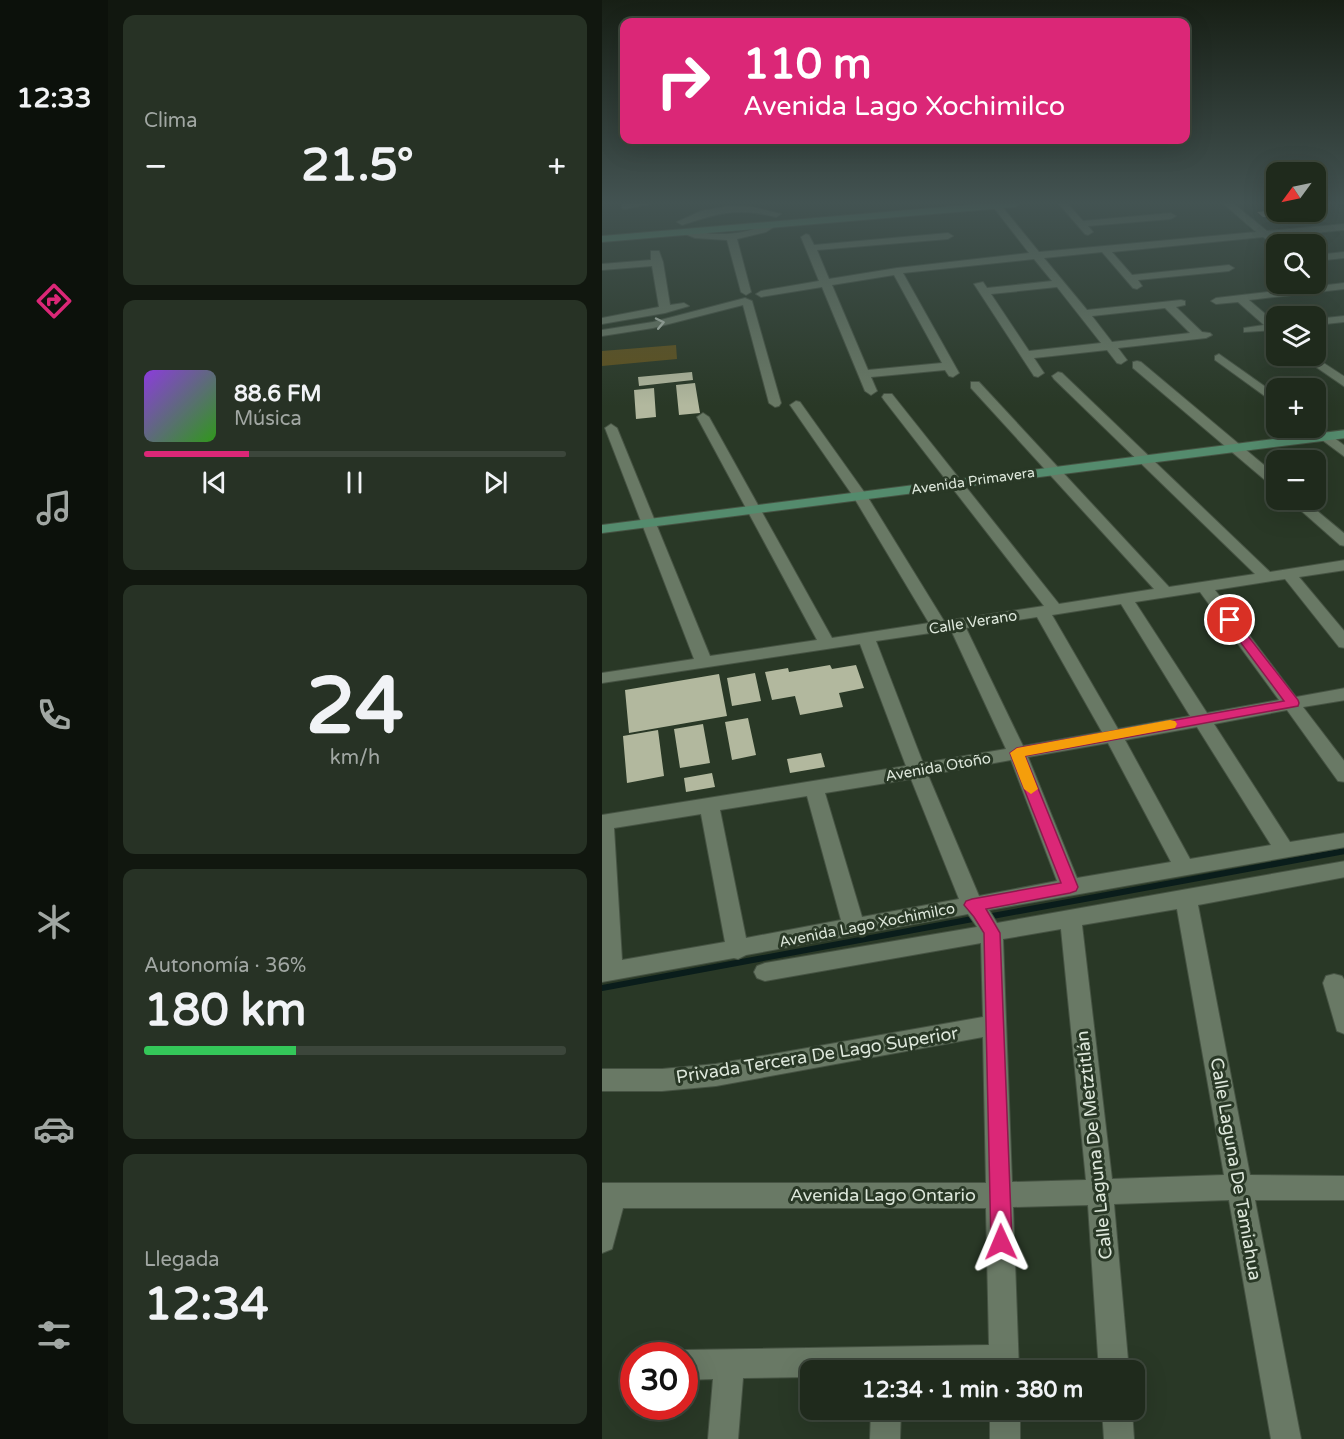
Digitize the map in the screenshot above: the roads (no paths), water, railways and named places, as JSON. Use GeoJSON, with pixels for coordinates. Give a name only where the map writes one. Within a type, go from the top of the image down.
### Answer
{"type":"FeatureCollection","features":[{"type":"Feature","properties":{"kind":"street"},"geometry":{"type":"LineString","coordinates":[[659,271],[665,310]]}},
{"type":"Feature","properties":{"kind":"street"},"geometry":{"type":"LineString","coordinates":[[739,271],[744,298],[775,403]]}},
{"type":"Feature","properties":{"kind":"street"},"geometry":{"type":"LineString","coordinates":[[821,271],[871,391]]}},
{"type":"Feature","properties":{"kind":"street"},"geometry":{"type":"LineString","coordinates":[[602,321],[744,298],[760,298],[761,294],[896,271]]}},
{"type":"Feature","properties":{"kind":"street"},"geometry":{"type":"LineString","coordinates":[[864,374],[951,369],[897,271]]}},
{"type":"Feature","properties":{"kind":"street"},"geometry":{"type":"LineString","coordinates":[[1049,271],[1121,360]]}},
{"type":"Feature","properties":{"kind":"street"},"geometry":{"type":"LineString","coordinates":[[1124,271],[1139,288]]}},
{"type":"Feature","properties":{"kind":"street"},"geometry":{"type":"LineString","coordinates":[[1130,278],[1177,271]]}},
{"type":"Feature","properties":{"kind":"street"},"geometry":{"type":"LineString","coordinates":[[1038,373],[982,287],[1059,284]]}},
{"type":"Feature","properties":{"kind":"street"},"geometry":{"type":"LineString","coordinates":[[1326,285],[1344,300]]}},
{"type":"Feature","properties":{"kind":"street"},"geometry":{"type":"LineString","coordinates":[[1216,301],[1344,286]]}},
{"type":"Feature","properties":{"kind":"street"},"geometry":{"type":"LineString","coordinates":[[602,333],[653,325],[744,298]]}},
{"type":"Feature","properties":{"kind":"street"},"geometry":{"type":"LineString","coordinates":[[1240,298],[1266,320]]}},
{"type":"Feature","properties":{"kind":"street"},"geometry":{"type":"LineString","coordinates":[[1084,314],[1181,303]]}},
{"type":"Feature","properties":{"kind":"street"},"geometry":{"type":"LineString","coordinates":[[1027,355],[1202,335],[1168,305]]}},
{"type":"Feature","properties":{"kind":"street"},"geometry":{"type":"LineString","coordinates":[[1326,321],[1344,319]]}},
{"type":"Feature","properties":{"kind":"street"},"geometry":{"type":"LineString","coordinates":[[1248,330],[1266,328]]}},
{"type":"Feature","properties":{"kind":"street"},"geometry":{"type":"LineString","coordinates":[[1219,358],[1266,393]]}},
{"type":"Feature","properties":{"kind":"street"},"geometry":{"type":"LineString","coordinates":[[1137,365],[1266,473]]}},
{"type":"Feature","properties":{"kind":"street"},"geometry":{"type":"LineString","coordinates":[[1320,366],[1344,383]]}},
{"type":"Feature","properties":{"kind":"street"},"geometry":{"type":"LineString","coordinates":[[1058,376],[1146,458],[1267,577]]}},
{"type":"Feature","properties":{"kind":"street"},"geometry":{"type":"LineString","coordinates":[[975,385],[1166,592]]}},
{"type":"Feature","properties":{"kind":"street"},"geometry":{"type":"LineString","coordinates":[[888,397],[1049,610],[1185,868]]}},
{"type":"Feature","properties":{"kind":"street"},"geometry":{"type":"LineString","coordinates":[[796,405],[948,626],[1017,753],[1070,887]]}},
{"type":"Feature","properties":{"kind":"street"},"geometry":{"type":"LineString","coordinates":[[704,417],[828,645]]}},
{"type":"Feature","properties":{"kind":"street"},"geometry":{"type":"LineString","coordinates":[[611,428],[703,662]]}},
{"type":"Feature","properties":{"kind":"street","name":"Avenida Primavera"},"geometry":{"type":"LineString","coordinates":[[1326,436],[1344,434]]}},
{"type":"Feature","properties":{"kind":"street","name":"Avenida Primavera"},"geometry":{"type":"LineString","coordinates":[[602,529],[1310,438]]}},
{"type":"Feature","properties":{"kind":"street"},"geometry":{"type":"LineString","coordinates":[[1326,438],[1344,453]]}},
{"type":"Feature","properties":{"kind":"street"},"geometry":{"type":"LineString","coordinates":[[1307,510],[1344,542]]}},
{"type":"Feature","properties":{"kind":"street","name":"Calle Verano"},"geometry":{"type":"LineString","coordinates":[[602,678],[1344,565]]}},
{"type":"Feature","properties":{"kind":"street"},"geometry":{"type":"LineString","coordinates":[[1289,574],[1344,643]]}},
{"type":"Feature","properties":{"kind":"street"},"geometry":{"type":"LineString","coordinates":[[1205,587],[1293,703],[1344,776]]}},
{"type":"Feature","properties":{"kind":"street"},"geometry":{"type":"LineString","coordinates":[[1125,598],[1286,851]]}},
{"type":"Feature","properties":{"kind":"street"},"geometry":{"type":"LineString","coordinates":[[867,639],[917,771],[982,919],[996,1025],[1004,1360]]}},
{"type":"Feature","properties":{"kind":"street","name":"Avenida Otoño"},"geometry":{"type":"LineString","coordinates":[[603,822],[917,771],[1344,694]]}},
{"type":"Feature","properties":{"kind":"street"},"geometry":{"type":"LineString","coordinates":[[814,788],[854,927]]}},
{"type":"Feature","properties":{"kind":"street"},"geometry":{"type":"LineString","coordinates":[[709,805],[738,950]]}},
{"type":"Feature","properties":{"kind":"street"},"geometry":{"type":"LineString","coordinates":[[603,822],[607,972]]}},
{"type":"Feature","properties":{"kind":"street","name":"Avenida Lago Xochimilco"},"geometry":{"type":"LineString","coordinates":[[765,972],[982,919],[1070,887],[1344,840]]}},
{"type":"Feature","properties":{"kind":"street","name":"Avenida Lago Xochimilco"},"geometry":{"type":"LineString","coordinates":[[607,972],[738,950],[854,927],[982,919],[1071,919],[1344,869]]}},
{"type":"Feature","properties":{"kind":"street","name":"Calle Laguna De Tamiahua"},"geometry":{"type":"LineString","coordinates":[[1186,899],[1286,1439]]}},
{"type":"Feature","properties":{"kind":"street","name":"Calle Laguna De Metztitlán"},"geometry":{"type":"LineString","coordinates":[[1071,919],[1100,1191],[1113,1360]]}},
{"type":"Feature","properties":{"kind":"street"},"geometry":{"type":"LineString","coordinates":[[1334,983],[1344,1024]]}},
{"type":"Feature","properties":{"kind":"street","name":"Privada Tercera De Lago Superior"},"geometry":{"type":"LineString","coordinates":[[602,1080],[662,1080],[716,1075],[996,1025]]}},
{"type":"Feature","properties":{"kind":"street","name":"Avenida Lago Ontario"},"geometry":{"type":"LineString","coordinates":[[608,1196],[1000,1195],[1240,1187],[1344,1188]]}},
{"type":"Feature","properties":{"kind":"street"},"geometry":{"type":"LineString","coordinates":[[602,1240],[608,1196]]}},
{"type":"Feature","properties":{"kind":"street"},"geometry":{"type":"LineString","coordinates":[[724,1439],[729,1364]]}},
{"type":"Feature","properties":{"kind":"street"},"geometry":{"type":"LineString","coordinates":[[698,1365],[800,1365]]}},
{"type":"Feature","properties":{"kind":"street"},"geometry":{"type":"LineString","coordinates":[[885,1439],[886,1420]]}},
{"type":"Feature","properties":{"kind":"street"},"geometry":{"type":"LineString","coordinates":[[1005,1420],[1005,1439]]}},
{"type":"Feature","properties":{"kind":"street"},"geometry":{"type":"LineString","coordinates":[[1118,1420],[1119,1439]]}},
{"type":"Feature","properties":{"kind":"waterway"},"geometry":{"type":"LineString","coordinates":[[987,917],[1345,851]]}},
{"type":"Feature","properties":{"kind":"waterway"},"geometry":{"type":"LineString","coordinates":[[602,988],[978,918]]}}]}
